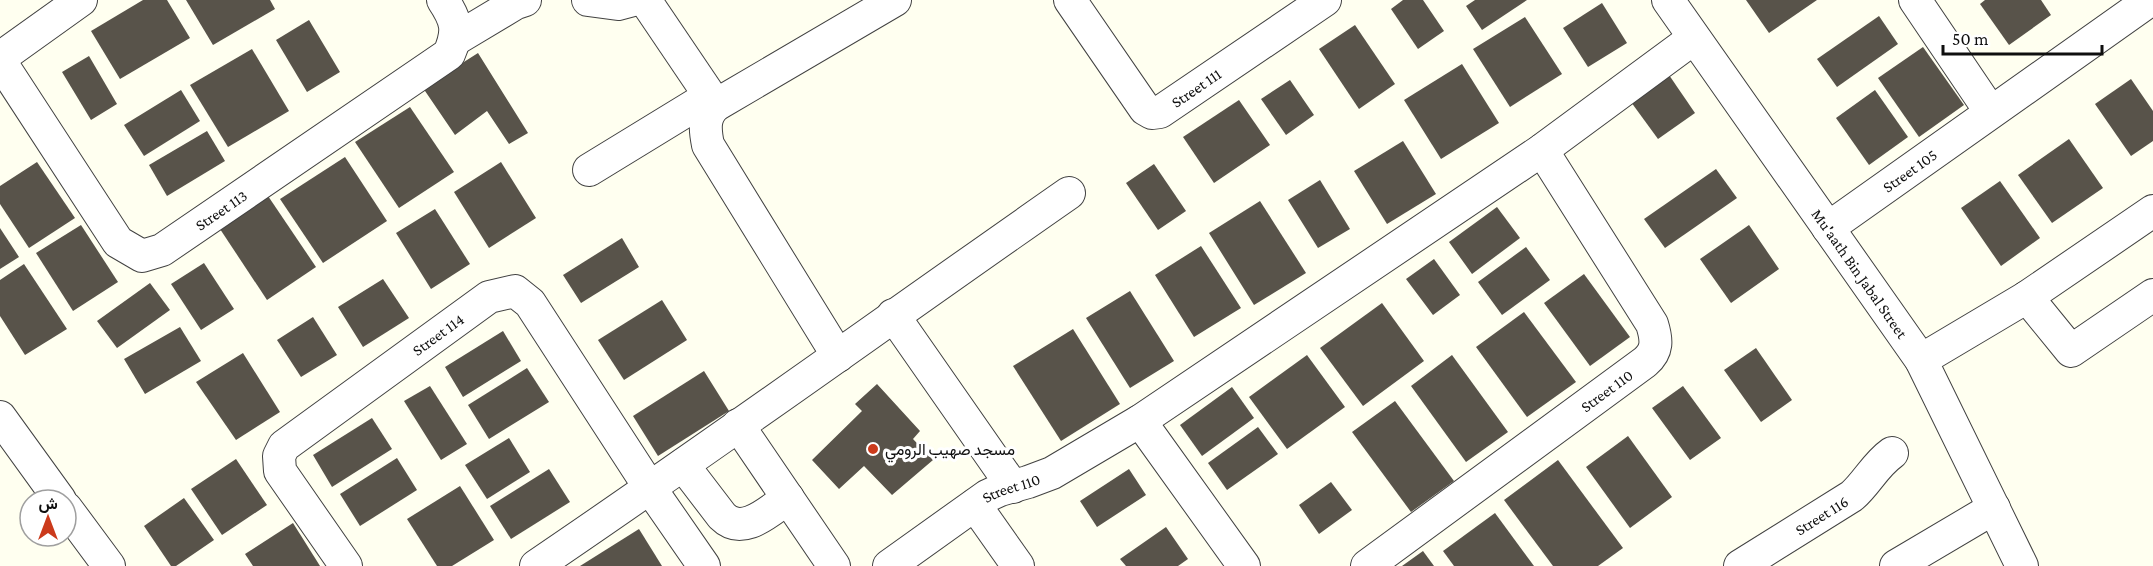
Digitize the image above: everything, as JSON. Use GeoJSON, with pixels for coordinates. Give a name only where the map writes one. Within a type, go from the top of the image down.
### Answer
{"type":"FeatureCollection","features":[{"type":"Feature","properties":{"kind":"street","name":"Street 113"},"geometry":{"type":"LineString","coordinates":[[81,0],[0,59],[118,242],[142,256],[162,250],[449,54],[456,39]]}},
{"type":"Feature","properties":{"kind":"street"},"geometry":{"type":"LineString","coordinates":[[443,0],[455,18],[456,39],[516,3],[525,0]]}},
{"type":"Feature","properties":{"kind":"street"},"geometry":{"type":"LineString","coordinates":[[588,0],[618,4],[633,0]]}},
{"type":"Feature","properties":{"kind":"street"},"geometry":{"type":"LineString","coordinates":[[645,0],[713,101]]}},
{"type":"Feature","properties":{"kind":"street"},"geometry":{"type":"LineString","coordinates":[[589,170],[895,0]]}},
{"type":"Feature","properties":{"kind":"street","name":"Street 111"},"geometry":{"type":"LineString","coordinates":[[1070,0],[1145,109],[1156,113],[1325,0]]}},
{"type":"Feature","properties":{"kind":"street","name":"Mu'aath Bin Jabal Street"},"geometry":{"type":"LineString","coordinates":[[1668,0],[1922,360],[2022,566]]}},
{"type":"Feature","properties":{"kind":"street"},"geometry":{"type":"LineString","coordinates":[[1915,0],[1990,111]]}},
{"type":"Feature","properties":{"kind":"street","name":"Street 105"},"geometry":{"type":"LineString","coordinates":[[1828,228],[1990,111],[2150,0]]}},
{"type":"Feature","properties":{"kind":"street","name":"Street 110"},"geometry":{"type":"LineString","coordinates":[[890,566],[975,505],[1000,490],[1052,473],[1140,421],[1542,150],[1694,38]]}},
{"type":"Feature","properties":{"kind":"street"},"geometry":{"type":"LineString","coordinates":[[713,101],[705,127],[708,145],[838,356]]}},
{"type":"Feature","properties":{"kind":"street","name":"Street 110"},"geometry":{"type":"LineString","coordinates":[[1367,566],[1645,362],[1655,350],[1656,336],[1652,324],[1542,150]]}},
{"type":"Feature","properties":{"kind":"street"},"geometry":{"type":"LineString","coordinates":[[536,566],[1069,193]]}},
{"type":"Feature","properties":{"kind":"street"},"geometry":{"type":"LineString","coordinates":[[1922,360],[2027,297],[2153,211]]}},
{"type":"Feature","properties":{"kind":"street","name":"Street 114"},"geometry":{"type":"LineString","coordinates":[[346,566],[280,471],[279,456],[284,446],[489,297],[515,291],[530,303],[650,488],[704,566]]}},
{"type":"Feature","properties":{"kind":"street"},"geometry":{"type":"LineString","coordinates":[[2027,297],[2071,351],[2153,296]]}},
{"type":"Feature","properties":{"kind":"street"},"geometry":{"type":"LineString","coordinates":[[893,315],[1013,487]]}},
{"type":"Feature","properties":{"kind":"street"},"geometry":{"type":"LineString","coordinates":[[0,417],[51,488]]}},
{"type":"Feature","properties":{"kind":"street"},"geometry":{"type":"LineString","coordinates":[[1140,421],[1244,566]]}},
{"type":"Feature","properties":{"kind":"street"},"geometry":{"type":"LineString","coordinates":[[738,425],[834,566]]}},
{"type":"Feature","properties":{"kind":"street","name":"Street 116"},"geometry":{"type":"LineString","coordinates":[[1740,566],[1852,496],[1865,485],[1876,465],[1892,453]]}},
{"type":"Feature","properties":{"kind":"street"},"geometry":{"type":"LineString","coordinates":[[683,465],[722,516],[735,525],[741,526],[758,519],[788,498]]}},
{"type":"Feature","properties":{"kind":"street"},"geometry":{"type":"LineString","coordinates":[[975,505],[1018,566]]}},
{"type":"Feature","properties":{"kind":"street"},"geometry":{"type":"LineString","coordinates":[[1896,566],[1994,508]]}},
{"type":"Feature","properties":{"kind":"street"},"geometry":{"type":"LineString","coordinates":[[78,525],[108,566]]}},
{"type":"Feature","properties":{"kind":"building"},"geometry":{"type":"Polygon","coordinates":[[[143,0],[167,0],[190,38],[120,79],[91,31],[143,0]]]}},
{"type":"Feature","properties":{"kind":"building"},"geometry":{"type":"Polygon","coordinates":[[[186,0],[270,0],[275,9],[213,45],[186,0]]]}},
{"type":"Feature","properties":{"kind":"building"},"geometry":{"type":"Polygon","coordinates":[[[1403,0],[1423,0],[1444,31],[1418,49],[1391,9],[1403,0]]]}},
{"type":"Feature","properties":{"kind":"building"},"geometry":{"type":"Polygon","coordinates":[[[1475,0],[1527,0],[1482,30],[1466,6],[1475,0]]]}},
{"type":"Feature","properties":{"kind":"building"},"geometry":{"type":"Polygon","coordinates":[[[1746,0],[1817,0],[1769,33],[1746,0]]]}},
{"type":"Feature","properties":{"kind":"building"},"geometry":{"type":"Polygon","coordinates":[[[1985,0],[2041,0],[2051,15],[2009,45],[1980,4],[1985,0]]]}},
{"type":"Feature","properties":{"kind":"building"},"geometry":{"type":"Polygon","coordinates":[[[1602,3],[1627,43],[1588,67],[1563,28],[1602,3]]]}},
{"type":"Feature","properties":{"kind":"building"},"geometry":{"type":"Polygon","coordinates":[[[1879,16],[1898,44],[1837,87],[1817,59],[1879,16]]]}},
{"type":"Feature","properties":{"kind":"building"},"geometry":{"type":"Polygon","coordinates":[[[1525,17],[1562,74],[1510,107],[1473,49],[1525,17]]]}},
{"type":"Feature","properties":{"kind":"building"},"geometry":{"type":"Polygon","coordinates":[[[309,20],[340,72],[307,92],[276,40],[309,20]]]}},
{"type":"Feature","properties":{"kind":"building"},"geometry":{"type":"Polygon","coordinates":[[[1355,25],[1395,84],[1359,109],[1319,49],[1355,25]]]}},
{"type":"Feature","properties":{"kind":"building"},"geometry":{"type":"Polygon","coordinates":[[[1923,47],[1964,105],[1919,137],[1878,78],[1923,47]]]}},
{"type":"Feature","properties":{"kind":"building"},"geometry":{"type":"Polygon","coordinates":[[[252,49],[289,111],[228,147],[190,85],[252,49]]]}},
{"type":"Feature","properties":{"kind":"building"},"geometry":{"type":"Polygon","coordinates":[[[478,53],[528,133],[509,144],[487,111],[455,135],[423,88],[478,53]]]}},
{"type":"Feature","properties":{"kind":"building"},"geometry":{"type":"Polygon","coordinates":[[[89,56],[117,104],[91,120],[62,72],[89,56]]]}},
{"type":"Feature","properties":{"kind":"building"},"geometry":{"type":"Polygon","coordinates":[[[1462,64],[1499,123],[1441,159],[1404,100],[1462,64]]]}},
{"type":"Feature","properties":{"kind":"building"},"geometry":{"type":"Polygon","coordinates":[[[1669,75],[1695,113],[1658,139],[1631,102],[1669,75]]]}},
{"type":"Feature","properties":{"kind":"building"},"geometry":{"type":"Polygon","coordinates":[[[2131,79],[2153,111],[2153,141],[2131,156],[2095,104],[2131,79]]]}},
{"type":"Feature","properties":{"kind":"building"},"geometry":{"type":"Polygon","coordinates":[[[1290,80],[1314,115],[1286,135],[1261,99],[1290,80]]]}},
{"type":"Feature","properties":{"kind":"building"},"geometry":{"type":"Polygon","coordinates":[[[181,90],[200,121],[144,156],[124,125],[181,90]]]}},
{"type":"Feature","properties":{"kind":"building"},"geometry":{"type":"Polygon","coordinates":[[[1875,90],[1908,137],[1869,165],[1836,118],[1875,90]]]}},
{"type":"Feature","properties":{"kind":"building"},"geometry":{"type":"Polygon","coordinates":[[[1239,100],[1270,145],[1214,183],[1183,137],[1239,100]]]}},
{"type":"Feature","properties":{"kind":"building"},"geometry":{"type":"Polygon","coordinates":[[[410,107],[454,172],[399,208],[355,142],[410,107]]]}},
{"type":"Feature","properties":{"kind":"building"},"geometry":{"type":"Polygon","coordinates":[[[207,131],[225,161],[167,196],[149,165],[207,131]]]}},
{"type":"Feature","properties":{"kind":"building"},"geometry":{"type":"Polygon","coordinates":[[[2069,139],[2103,188],[2052,223],[2018,175],[2069,139]]]}},
{"type":"Feature","properties":{"kind":"building"},"geometry":{"type":"Polygon","coordinates":[[[1403,141],[1436,194],[1387,224],[1354,171],[1403,141]]]}},
{"type":"Feature","properties":{"kind":"building"},"geometry":{"type":"Polygon","coordinates":[[[345,157],[387,221],[323,263],[280,199],[345,157]]]}},
{"type":"Feature","properties":{"kind":"building"},"geometry":{"type":"Polygon","coordinates":[[[37,162],[75,218],[29,248],[0,204],[0,186],[37,162]]]}},
{"type":"Feature","properties":{"kind":"building"},"geometry":{"type":"Polygon","coordinates":[[[501,162],[536,218],[489,248],[454,192],[501,162]]]}},
{"type":"Feature","properties":{"kind":"building"},"geometry":{"type":"Polygon","coordinates":[[[1154,164],[1186,211],[1158,230],[1126,183],[1154,164]]]}},
{"type":"Feature","properties":{"kind":"building"},"geometry":{"type":"Polygon","coordinates":[[[1716,169],[1737,198],[1665,248],[1644,219],[1716,169]]]}},
{"type":"Feature","properties":{"kind":"building"},"geometry":{"type":"Polygon","coordinates":[[[1320,180],[1350,229],[1318,248],[1288,200],[1320,180]]]}},
{"type":"Feature","properties":{"kind":"building"},"geometry":{"type":"Polygon","coordinates":[[[2000,181],[2040,238],[2001,266],[1961,208],[2000,181]]]}},
{"type":"Feature","properties":{"kind":"building"},"geometry":{"type":"Polygon","coordinates":[[[266,193],[316,267],[267,300],[218,226],[266,193]]]}},
{"type":"Feature","properties":{"kind":"building"},"geometry":{"type":"Polygon","coordinates":[[[1260,201],[1306,273],[1254,305],[1209,233],[1260,201]]]}},
{"type":"Feature","properties":{"kind":"building"},"geometry":{"type":"Polygon","coordinates":[[[1497,207],[1520,238],[1472,274],[1449,242],[1497,207]]]}},
{"type":"Feature","properties":{"kind":"building"},"geometry":{"type":"Polygon","coordinates":[[[435,209],[470,264],[431,289],[396,233],[435,209]]]}},
{"type":"Feature","properties":{"kind":"building"},"geometry":{"type":"Polygon","coordinates":[[[81,225],[118,282],[73,311],[36,253],[81,225]]]}},
{"type":"Feature","properties":{"kind":"building"},"geometry":{"type":"Polygon","coordinates":[[[1749,225],[1779,269],[1731,303],[1700,259],[1749,225]]]}},
{"type":"Feature","properties":{"kind":"building"},"geometry":{"type":"Polygon","coordinates":[[[0,228],[19,257],[0,269],[0,228]]]}},
{"type":"Feature","properties":{"kind":"building"},"geometry":{"type":"Polygon","coordinates":[[[622,238],[639,267],[581,303],[563,275],[622,238]]]}},
{"type":"Feature","properties":{"kind":"building"},"geometry":{"type":"Polygon","coordinates":[[[1201,246],[1241,308],[1194,337],[1155,275],[1201,246]]]}},
{"type":"Feature","properties":{"kind":"building"},"geometry":{"type":"Polygon","coordinates":[[[1526,247],[1550,280],[1502,315],[1478,282],[1526,247]]]}},
{"type":"Feature","properties":{"kind":"building"},"geometry":{"type":"Polygon","coordinates":[[[1434,259],[1460,295],[1433,315],[1406,279],[1434,259]]]}},
{"type":"Feature","properties":{"kind":"building"},"geometry":{"type":"Polygon","coordinates":[[[204,263],[234,309],[201,330],[171,284],[204,263]]]}},
{"type":"Feature","properties":{"kind":"building"},"geometry":{"type":"Polygon","coordinates":[[[24,264],[67,329],[25,355],[0,316],[0,280],[24,264]]]}},
{"type":"Feature","properties":{"kind":"building"},"geometry":{"type":"Polygon","coordinates":[[[1584,274],[1630,337],[1590,366],[1544,303],[1584,274]]]}},
{"type":"Feature","properties":{"kind":"building"},"geometry":{"type":"Polygon","coordinates":[[[383,279],[409,318],[363,347],[338,307],[383,279]]]}},
{"type":"Feature","properties":{"kind":"building"},"geometry":{"type":"Polygon","coordinates":[[[150,283],[170,310],[117,348],[97,321],[150,283]]]}},
{"type":"Feature","properties":{"kind":"building"},"geometry":{"type":"Polygon","coordinates":[[[1130,291],[1174,361],[1130,388],[1086,318],[1130,291]]]}},
{"type":"Feature","properties":{"kind":"building"},"geometry":{"type":"Polygon","coordinates":[[[662,300],[687,340],[624,380],[598,340],[662,300]]]}},
{"type":"Feature","properties":{"kind":"building"},"geometry":{"type":"Polygon","coordinates":[[[1382,303],[1424,361],[1363,406],[1320,348],[1382,303]]]}},
{"type":"Feature","properties":{"kind":"building"},"geometry":{"type":"Polygon","coordinates":[[[1524,312],[1576,382],[1527,417],[1476,347],[1524,312]]]}},
{"type":"Feature","properties":{"kind":"building"},"geometry":{"type":"Polygon","coordinates":[[[313,317],[337,355],[301,377],[277,340],[313,317]]]}},
{"type":"Feature","properties":{"kind":"building"},"geometry":{"type":"Polygon","coordinates":[[[180,327],[201,361],[145,394],[124,359],[180,327]]]}},
{"type":"Feature","properties":{"kind":"building"},"geometry":{"type":"Polygon","coordinates":[[[1073,329],[1120,404],[1061,441],[1013,366],[1073,329]]]}},
{"type":"Feature","properties":{"kind":"building"},"geometry":{"type":"Polygon","coordinates":[[[503,331],[521,361],[463,397],[445,367],[503,331]]]}},
{"type":"Feature","properties":{"kind":"building"},"geometry":{"type":"Polygon","coordinates":[[[1756,348],[1792,400],[1761,422],[1724,370],[1756,348]]]}},
{"type":"Feature","properties":{"kind":"building"},"geometry":{"type":"Polygon","coordinates":[[[243,353],[280,412],[236,440],[196,382],[243,353]]]}},
{"type":"Feature","properties":{"kind":"building"},"geometry":{"type":"Polygon","coordinates":[[[1307,355],[1345,407],[1287,449],[1249,397],[1307,355]]]}},
{"type":"Feature","properties":{"kind":"building"},"geometry":{"type":"Polygon","coordinates":[[[1452,355],[1508,432],[1466,462],[1411,386],[1452,355]]]}},
{"type":"Feature","properties":{"kind":"building"},"geometry":{"type":"Polygon","coordinates":[[[527,368],[549,402],[489,439],[468,405],[527,368]]]}},
{"type":"Feature","properties":{"kind":"building"},"geometry":{"type":"Polygon","coordinates":[[[704,371],[729,411],[658,456],[633,416],[704,371]]]}},
{"type":"Feature","properties":{"kind":"building","name":"مسجد صهيب الرومي"},"geometry":{"type":"Polygon","coordinates":[[[877,384],[920,431],[913,439],[933,460],[892,495],[864,466],[839,489],[812,460],[862,411],[855,404],[877,384]]]}},
{"type":"Feature","properties":{"kind":"building"},"geometry":{"type":"Polygon","coordinates":[[[430,386],[467,444],[441,460],[404,401],[430,386]]]}},
{"type":"Feature","properties":{"kind":"building"},"geometry":{"type":"Polygon","coordinates":[[[1683,386],[1721,438],[1690,460],[1652,408],[1683,386]]]}},
{"type":"Feature","properties":{"kind":"building"},"geometry":{"type":"Polygon","coordinates":[[[1232,387],[1254,418],[1202,456],[1180,425],[1232,387]]]}},
{"type":"Feature","properties":{"kind":"building"},"geometry":{"type":"Polygon","coordinates":[[[1395,401],[1454,481],[1411,512],[1352,432],[1395,401]]]}},
{"type":"Feature","properties":{"kind":"building"},"geometry":{"type":"Polygon","coordinates":[[[372,418],[392,449],[332,487],[313,455],[372,418]]]}},
{"type":"Feature","properties":{"kind":"building"},"geometry":{"type":"Polygon","coordinates":[[[1258,427],[1278,454],[1227,490],[1208,463],[1258,427]]]}},
{"type":"Feature","properties":{"kind":"building"},"geometry":{"type":"Polygon","coordinates":[[[1628,436],[1672,497],[1630,528],[1586,467],[1628,436]]]}},
{"type":"Feature","properties":{"kind":"building"},"geometry":{"type":"Polygon","coordinates":[[[509,438],[530,472],[487,499],[465,465],[509,438]]]}},
{"type":"Feature","properties":{"kind":"building"},"geometry":{"type":"Polygon","coordinates":[[[397,458],[417,490],[360,526],[340,494],[397,458]]]}},
{"type":"Feature","properties":{"kind":"building"},"geometry":{"type":"Polygon","coordinates":[[[236,459],[267,505],[222,535],[191,489],[236,459]]]}},
{"type":"Feature","properties":{"kind":"building"},"geometry":{"type":"Polygon","coordinates":[[[1558,460],[1623,548],[1598,566],[1553,566],[1504,500],[1558,460]]]}},
{"type":"Feature","properties":{"kind":"building"},"geometry":{"type":"Polygon","coordinates":[[[549,469],[570,502],[511,539],[490,506],[549,469]]]}},
{"type":"Feature","properties":{"kind":"building"},"geometry":{"type":"Polygon","coordinates":[[[1129,469],[1146,495],[1097,527],[1080,501],[1129,469]]]}},
{"type":"Feature","properties":{"kind":"building"},"geometry":{"type":"Polygon","coordinates":[[[1331,482],[1352,510],[1319,534],[1299,505],[1331,482]]]}},
{"type":"Feature","properties":{"kind":"building"},"geometry":{"type":"Polygon","coordinates":[[[460,486],[494,540],[452,566],[437,566],[407,519],[460,486]]]}},
{"type":"Feature","properties":{"kind":"building"},"geometry":{"type":"Polygon","coordinates":[[[184,498],[214,540],[176,566],[171,566],[144,526],[184,498]]]}},
{"type":"Feature","properties":{"kind":"building"},"geometry":{"type":"Polygon","coordinates":[[[1495,513],[1534,566],[1454,566],[1443,551],[1495,513]]]}},
{"type":"Feature","properties":{"kind":"building"},"geometry":{"type":"Polygon","coordinates":[[[293,523],[320,566],[253,566],[245,554],[293,523]]]}},
{"type":"Feature","properties":{"kind":"building"},"geometry":{"type":"Polygon","coordinates":[[[1166,527],[1188,559],[1178,566],[1126,566],[1120,559],[1166,527]]]}},
{"type":"Feature","properties":{"kind":"building"},"geometry":{"type":"Polygon","coordinates":[[[639,529],[662,566],[580,566],[639,529]]]}},
{"type":"Feature","properties":{"kind":"building"},"geometry":{"type":"Polygon","coordinates":[[[1423,551],[1434,566],[1402,566],[1423,551]]]}},
{"type":"Feature","properties":{"kind":"place","name":"مسجد صهيب الرومي"},"geometry":{"type":"Point","coordinates":[873,449]}}]}
